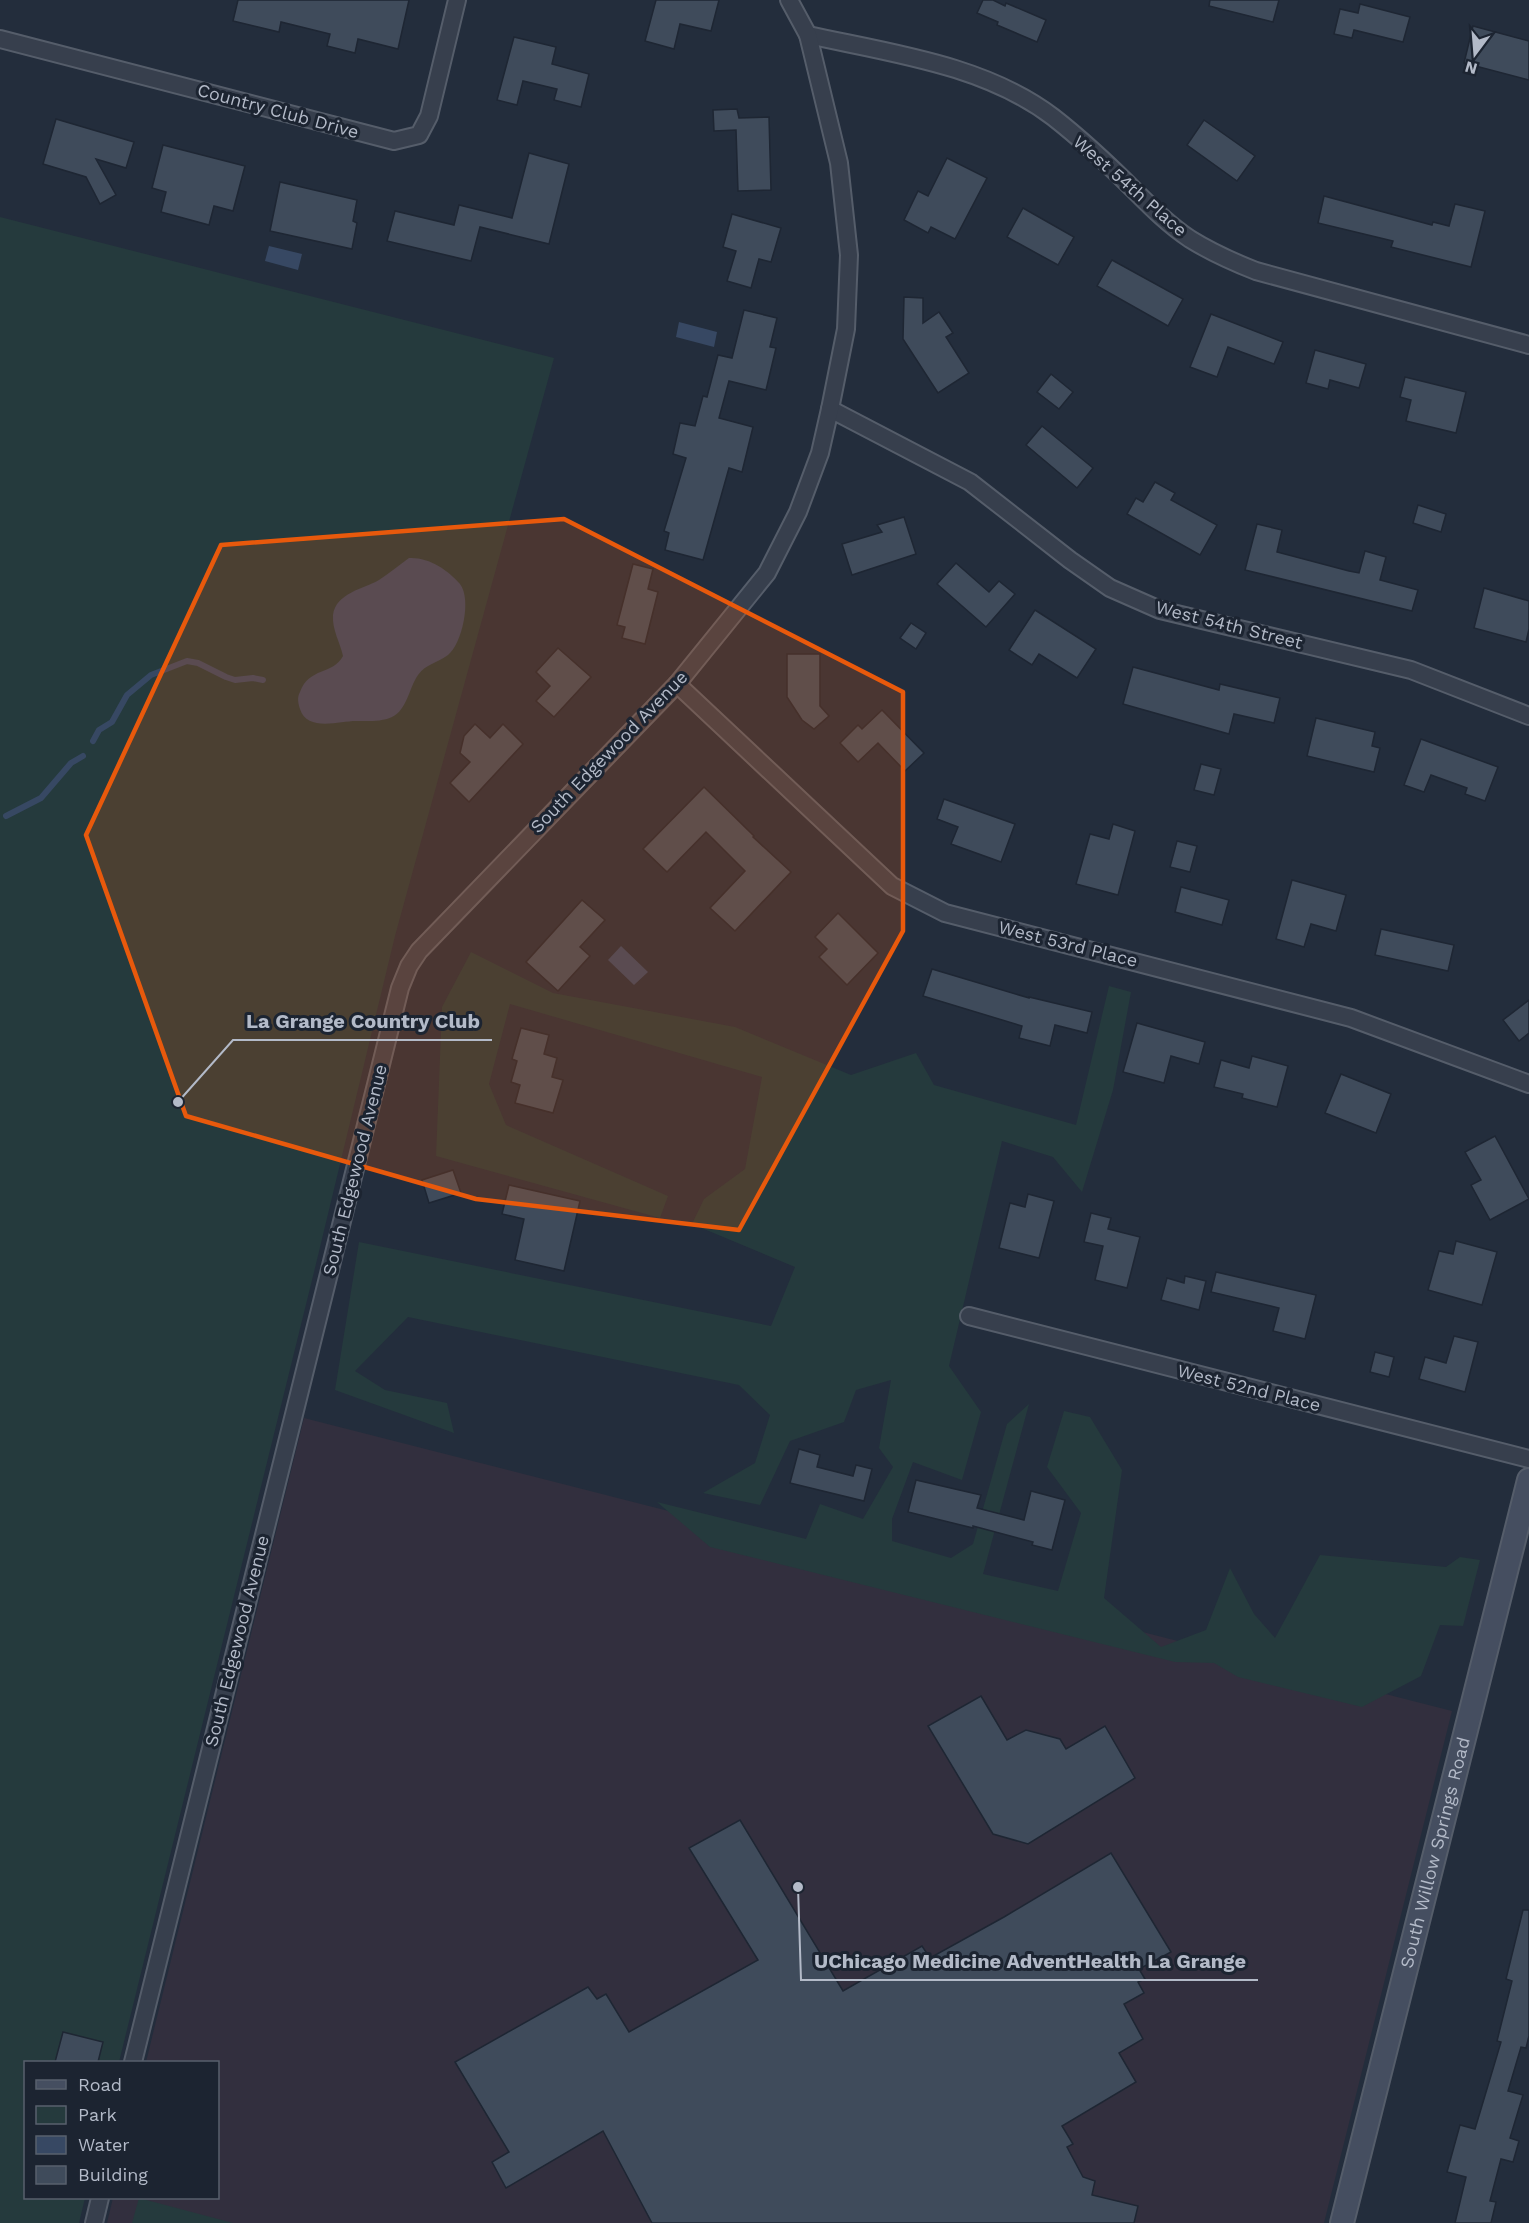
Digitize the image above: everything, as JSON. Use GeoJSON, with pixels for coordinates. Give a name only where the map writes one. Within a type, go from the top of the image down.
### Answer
{"type":"FeatureCollection","features":[{"type":"Feature","properties":{"kind":"street","name":"Country Club Drive"},"geometry":{"type":"LineString","coordinates":[[0,39],[394,141],[419,135],[429,116],[457,0]]}},
{"type":"Feature","properties":{"kind":"street","name":"South Edgewood Avenue"},"geometry":{"type":"LineString","coordinates":[[133,2061],[345,1206],[400,988],[409,966],[419,951],[677,684],[767,573],[798,512],[820,453],[846,329],[849,255],[839,163],[808,35],[789,0]]}},
{"type":"Feature","properties":{"kind":"street","name":"West 54th Place"},"geometry":{"type":"LineString","coordinates":[[808,35],[937,63],[1016,93],[1053,118],[1133,189],[1156,213],[1189,239],[1223,258],[1256,271],[1529,345]]}},
{"type":"Feature","properties":{"kind":"street","name":"West 54th Street"},"geometry":{"type":"LineString","coordinates":[[830,409],[970,482],[1070,560],[1110,588],[1160,610],[1411,670],[1529,716]]}},
{"type":"Feature","properties":{"kind":"street","name":"West 53rd Place"},"geometry":{"type":"LineString","coordinates":[[677,684],[892,886],[945,913],[1351,1018],[1529,1084]]}},
{"type":"Feature","properties":{"kind":"street","name":"West 52nd Place"},"geometry":{"type":"LineString","coordinates":[[969,1316],[1529,1460]]}},
{"type":"Feature","properties":{"kind":"street","name":"South Willow Springs Road"},"geometry":{"type":"LineString","coordinates":[[1342,2223],[1529,1480]]}},
{"type":"Feature","properties":{"kind":"street"},"geometry":{"type":"LineString","coordinates":[[94,2223],[100,2199]]}},
{"type":"Feature","properties":{"kind":"highlighted area"},"geometry":{"type":"Polygon","coordinates":[[[564,519],[903,692],[903,931],[739,1230],[476,1199],[186,1116],[86,835],[221,545],[564,519]]]}},
{"type":"Feature","properties":{"kind":"shaded area"},"geometry":{"type":"Polygon","coordinates":[[[304,1418],[1452,1711],[1324,2223],[107,2223],[113,2199],[219,2199],[219,2061],[146,2061],[304,1418]]]}},
{"type":"Feature","properties":{"kind":"green space"},"geometry":{"type":"Polygon","coordinates":[[[0,217],[554,358],[395,936],[119,2061],[24,2061],[24,2199],[85,2199],[79,2223],[0,2223],[0,217]]]}},
{"type":"Feature","properties":{"kind":"green space"},"geometry":{"type":"Polygon","coordinates":[[[471,952],[553,993],[735,1027],[851,1075],[916,1053],[934,1085],[1076,1125],[1109,986],[1131,992],[1113,1090],[1082,1192],[1053,1157],[1002,1141],[949,1366],[981,1412],[962,1480],[913,1462],[892,1519],[892,1541],[951,1558],[973,1544],[1007,1424],[1029,1404],[983,1574],[1058,1591],[1081,1513],[1047,1467],[1064,1411],[1090,1417],[1122,1470],[1104,1598],[1161,1647],[1206,1630],[1230,1568],[1254,1614],[1275,1638],[1320,1555],[1446,1567],[1460,1557],[1480,1560],[1463,1626],[1440,1625],[1421,1676],[1362,1707],[1238,1677],[1214,1663],[1175,1662],[710,1547],[657,1502],[806,1539],[820,1504],[863,1519],[893,1467],[879,1448],[891,1380],[856,1390],[844,1422],[790,1441],[760,1505],[703,1493],[755,1463],[770,1415],[739,1385],[408,1317],[355,1371],[385,1390],[447,1403],[454,1433],[335,1390],[359,1242],[771,1326],[795,1267],[692,1224],[704,1199],[745,1169],[762,1077],[510,1004],[489,1084],[506,1125],[668,1196],[660,1218],[436,1156],[442,1007],[471,952]]]}},
{"type":"Feature","properties":{"kind":"green space"},"geometry":{"type":"Polygon","coordinates":[[[139,2199],[143,2199],[233,2223],[132,2223],[139,2199]]]}},
{"type":"Feature","properties":{"kind":"water"},"geometry":{"type":"Polygon","coordinates":[[[269,246],[302,254],[298,270],[265,261],[269,246]]]}},
{"type":"Feature","properties":{"kind":"water"},"geometry":{"type":"Polygon","coordinates":[[[679,322],[717,332],[714,347],[676,337],[679,322]]]}},
{"type":"Feature","properties":{"kind":"water"},"geometry":{"type":"Polygon","coordinates":[[[409,558],[438,565],[460,584],[464,591],[464,621],[453,649],[448,655],[421,671],[401,709],[388,719],[324,724],[309,721],[304,716],[298,702],[304,684],[309,678],[339,662],[343,656],[334,626],[335,608],[345,597],[379,580],[409,558]]]}},
{"type":"Feature","properties":{"kind":"water"},"geometry":{"type":"Polygon","coordinates":[[[621,946],[648,972],[634,985],[608,960],[621,946]]]}},
{"type":"Feature","properties":{"kind":"building"},"geometry":{"type":"Polygon","coordinates":[[[238,0],[409,0],[398,49],[358,39],[355,53],[327,46],[330,34],[281,22],[279,32],[233,21],[238,0]]]}},
{"type":"Feature","properties":{"kind":"building"},"geometry":{"type":"Polygon","coordinates":[[[656,0],[719,0],[711,31],[680,24],[674,49],[645,41],[656,0]]]}},
{"type":"Feature","properties":{"kind":"building"},"geometry":{"type":"Polygon","coordinates":[[[983,0],[993,0],[1005,6],[1006,3],[1046,20],[1037,42],[997,25],[998,22],[977,13],[983,0]]]}},
{"type":"Feature","properties":{"kind":"building"},"geometry":{"type":"Polygon","coordinates":[[[1210,0],[1279,0],[1273,22],[1209,6],[1210,0]]]}},
{"type":"Feature","properties":{"kind":"building"},"geometry":{"type":"Polygon","coordinates":[[[1360,4],[1410,17],[1403,42],[1354,30],[1352,38],[1334,34],[1340,9],[1358,13],[1360,4]]]}},
{"type":"Feature","properties":{"kind":"building"},"geometry":{"type":"Polygon","coordinates":[[[1473,26],[1529,41],[1529,80],[1464,63],[1473,26]]]}},
{"type":"Feature","properties":{"kind":"building"},"geometry":{"type":"Polygon","coordinates":[[[514,37],[556,47],[552,64],[589,74],[581,107],[554,100],[557,89],[523,81],[517,105],[497,100],[514,37]]]}},
{"type":"Feature","properties":{"kind":"building"},"geometry":{"type":"Polygon","coordinates":[[[737,109],[739,118],[769,117],[771,190],[738,191],[736,130],[714,131],[713,110],[737,109]]]}},
{"type":"Feature","properties":{"kind":"building"},"geometry":{"type":"Polygon","coordinates":[[[56,119],[134,142],[126,168],[96,159],[116,195],[100,204],[86,177],[43,164],[56,119]]]}},
{"type":"Feature","properties":{"kind":"building"},"geometry":{"type":"Polygon","coordinates":[[[1204,120],[1255,156],[1237,181],[1187,145],[1204,120]]]}},
{"type":"Feature","properties":{"kind":"building"},"geometry":{"type":"Polygon","coordinates":[[[163,145],[245,166],[233,211],[214,206],[209,225],[161,212],[166,192],[152,188],[163,145]]]}},
{"type":"Feature","properties":{"kind":"building"},"geometry":{"type":"Polygon","coordinates":[[[529,153],[569,164],[549,244],[480,227],[471,261],[387,241],[395,211],[454,225],[459,205],[512,218],[529,153]]]}},
{"type":"Feature","properties":{"kind":"building"},"geometry":{"type":"Polygon","coordinates":[[[947,158],[987,178],[955,239],[931,227],[928,233],[904,220],[918,191],[928,196],[947,158]]]}},
{"type":"Feature","properties":{"kind":"building"},"geometry":{"type":"Polygon","coordinates":[[[280,182],[357,200],[353,221],[357,223],[352,249],[270,231],[280,182]]]}},
{"type":"Feature","properties":{"kind":"building"},"geometry":{"type":"Polygon","coordinates":[[[1324,196],[1432,225],[1433,222],[1449,226],[1455,204],[1485,211],[1471,267],[1391,247],[1393,241],[1318,223],[1324,196]]]}},
{"type":"Feature","properties":{"kind":"building"},"geometry":{"type":"Polygon","coordinates":[[[1023,208],[1074,237],[1058,265],[1007,237],[1023,208]]]}},
{"type":"Feature","properties":{"kind":"building"},"geometry":{"type":"Polygon","coordinates":[[[732,214],[781,228],[771,262],[759,259],[751,288],[727,281],[736,251],[723,247],[732,214]]]}},
{"type":"Feature","properties":{"kind":"building"},"geometry":{"type":"Polygon","coordinates":[[[1112,260],[1183,299],[1168,326],[1097,286],[1112,260]]]}},
{"type":"Feature","properties":{"kind":"building"},"geometry":{"type":"Polygon","coordinates":[[[904,297],[923,298],[923,323],[939,312],[953,333],[946,337],[969,373],[938,393],[903,339],[904,297]]]}},
{"type":"Feature","properties":{"kind":"building"},"geometry":{"type":"Polygon","coordinates":[[[744,310],[777,318],[770,347],[776,348],[766,390],[729,381],[719,418],[753,427],[742,472],[729,468],[703,560],[665,550],[669,533],[664,531],[686,458],[673,454],[680,423],[695,426],[703,396],[707,397],[718,355],[732,358],[744,310]]]}},
{"type":"Feature","properties":{"kind":"building"},"geometry":{"type":"Polygon","coordinates":[[[1211,314],[1283,342],[1274,364],[1228,347],[1217,377],[1190,367],[1211,314]]]}},
{"type":"Feature","properties":{"kind":"building"},"geometry":{"type":"Polygon","coordinates":[[[1315,350],[1366,364],[1359,388],[1330,380],[1328,389],[1306,383],[1315,350]]]}},
{"type":"Feature","properties":{"kind":"building"},"geometry":{"type":"Polygon","coordinates":[[[1051,374],[1073,392],[1059,409],[1037,392],[1051,374]]]}},
{"type":"Feature","properties":{"kind":"building"},"geometry":{"type":"Polygon","coordinates":[[[1405,377],[1466,392],[1456,433],[1406,421],[1411,400],[1400,397],[1405,377]]]}},
{"type":"Feature","properties":{"kind":"building"},"geometry":{"type":"Polygon","coordinates":[[[1042,426],[1093,468],[1077,488],[1026,445],[1042,426]]]}},
{"type":"Feature","properties":{"kind":"building"},"geometry":{"type":"Polygon","coordinates":[[[1155,482],[1175,493],[1171,500],[1217,525],[1200,555],[1127,514],[1136,498],[1143,502],[1155,482]]]}},
{"type":"Feature","properties":{"kind":"building"},"geometry":{"type":"Polygon","coordinates":[[[1418,505],[1446,514],[1441,532],[1413,523],[1418,505]]]}},
{"type":"Feature","properties":{"kind":"building"},"geometry":{"type":"Polygon","coordinates":[[[904,517],[916,554],[852,575],[842,544],[882,532],[877,525],[904,517]]]}},
{"type":"Feature","properties":{"kind":"building"},"geometry":{"type":"Polygon","coordinates":[[[1257,524],[1282,530],[1277,552],[1349,571],[1359,573],[1365,551],[1386,557],[1380,580],[1418,590],[1412,611],[1245,570],[1257,524]]]}},
{"type":"Feature","properties":{"kind":"building"},"geometry":{"type":"Polygon","coordinates":[[[956,563],[989,592],[999,581],[1015,594],[986,627],[937,584],[956,563]]]}},
{"type":"Feature","properties":{"kind":"building"},"geometry":{"type":"Polygon","coordinates":[[[633,564],[653,569],[648,589],[658,592],[645,644],[622,638],[625,627],[617,625],[633,564]]]}},
{"type":"Feature","properties":{"kind":"building"},"geometry":{"type":"Polygon","coordinates":[[[1484,588],[1529,601],[1529,629],[1526,642],[1474,628],[1484,588]]]}},
{"type":"Feature","properties":{"kind":"building"},"geometry":{"type":"Polygon","coordinates":[[[1035,610],[1096,649],[1077,678],[1039,654],[1032,665],[1009,650],[1035,610]]]}},
{"type":"Feature","properties":{"kind":"building"},"geometry":{"type":"Polygon","coordinates":[[[911,623],[926,633],[916,649],[900,638],[911,623]]]}},
{"type":"Feature","properties":{"kind":"building"},"geometry":{"type":"Polygon","coordinates":[[[558,648],[591,677],[554,717],[536,701],[550,686],[536,672],[558,648]]]}},
{"type":"Feature","properties":{"kind":"building"},"geometry":{"type":"Polygon","coordinates":[[[787,654],[820,654],[820,706],[829,716],[814,729],[802,720],[787,697],[787,654]]]}},
{"type":"Feature","properties":{"kind":"building"},"geometry":{"type":"Polygon","coordinates":[[[1133,667],[1219,690],[1220,684],[1280,698],[1274,723],[1234,714],[1229,734],[1123,704],[1133,667]]]}},
{"type":"Feature","properties":{"kind":"building"},"geometry":{"type":"Polygon","coordinates":[[[882,710],[924,753],[905,771],[878,743],[858,762],[840,743],[858,725],[862,729],[882,710]]]}},
{"type":"Feature","properties":{"kind":"building"},"geometry":{"type":"Polygon","coordinates":[[[1316,718],[1375,732],[1372,746],[1380,748],[1374,772],[1307,756],[1316,718]]]}},
{"type":"Feature","properties":{"kind":"building"},"geometry":{"type":"Polygon","coordinates":[[[475,724],[490,738],[503,724],[523,744],[469,802],[450,783],[470,762],[460,753],[464,736],[475,724]]]}},
{"type":"Feature","properties":{"kind":"building"},"geometry":{"type":"Polygon","coordinates":[[[1421,739],[1498,767],[1485,801],[1465,794],[1467,788],[1431,775],[1424,792],[1404,785],[1421,739]]]}},
{"type":"Feature","properties":{"kind":"building"},"geometry":{"type":"Polygon","coordinates":[[[1201,764],[1221,769],[1214,795],[1194,790],[1201,764]]]}},
{"type":"Feature","properties":{"kind":"building"},"geometry":{"type":"Polygon","coordinates":[[[704,787],[791,872],[735,931],[710,908],[745,871],[706,832],[667,872],[643,849],[704,787]]]}},
{"type":"Feature","properties":{"kind":"building"},"geometry":{"type":"Polygon","coordinates":[[[944,799],[1015,824],[1001,862],[951,844],[958,827],[937,819],[944,799]]]}},
{"type":"Feature","properties":{"kind":"building"},"geometry":{"type":"Polygon","coordinates":[[[1113,824],[1135,831],[1118,895],[1076,884],[1090,834],[1109,839],[1113,824]]]}},
{"type":"Feature","properties":{"kind":"building"},"geometry":{"type":"Polygon","coordinates":[[[1177,841],[1197,846],[1190,872],[1170,867],[1177,841]]]}},
{"type":"Feature","properties":{"kind":"building"},"geometry":{"type":"Polygon","coordinates":[[[1292,880],[1346,895],[1336,931],[1311,924],[1304,947],[1276,939],[1292,880]]]}},
{"type":"Feature","properties":{"kind":"building"},"geometry":{"type":"Polygon","coordinates":[[[1181,887],[1229,900],[1222,925],[1175,912],[1181,887]]]}},
{"type":"Feature","properties":{"kind":"building"},"geometry":{"type":"Polygon","coordinates":[[[582,900],[605,920],[580,947],[590,956],[558,991],[526,962],[582,900]]]}},
{"type":"Feature","properties":{"kind":"building"},"geometry":{"type":"Polygon","coordinates":[[[838,913],[878,953],[847,985],[819,957],[827,949],[815,937],[838,913]]]}},
{"type":"Feature","properties":{"kind":"building"},"geometry":{"type":"Polygon","coordinates":[[[1381,929],[1454,945],[1448,971],[1375,955],[1381,929]]]}},
{"type":"Feature","properties":{"kind":"building"},"geometry":{"type":"Polygon","coordinates":[[[932,969],[1029,998],[1092,1012],[1087,1033],[1055,1025],[1050,1046],[1019,1038],[1022,1026],[923,996],[932,969]]]}},
{"type":"Feature","properties":{"kind":"building"},"geometry":{"type":"Polygon","coordinates":[[[1529,1000],[1529,1033],[1519,1041],[1503,1020],[1529,1000]]]}},
{"type":"Feature","properties":{"kind":"building"},"geometry":{"type":"Polygon","coordinates":[[[1137,1023],[1205,1042],[1199,1064],[1171,1056],[1164,1083],[1123,1072],[1137,1023]]]}},
{"type":"Feature","properties":{"kind":"building"},"geometry":{"type":"Polygon","coordinates":[[[521,1028],[549,1035],[544,1054],[557,1058],[552,1077],[563,1080],[553,1113],[515,1103],[520,1085],[511,1082],[517,1061],[512,1059],[521,1028]]]}},
{"type":"Feature","properties":{"kind":"building"},"geometry":{"type":"Polygon","coordinates":[[[1252,1056],[1288,1066],[1277,1107],[1242,1098],[1243,1094],[1214,1087],[1221,1060],[1249,1068],[1252,1056]]]}},
{"type":"Feature","properties":{"kind":"building"},"geometry":{"type":"Polygon","coordinates":[[[1341,1074],[1391,1094],[1376,1133],[1325,1113],[1341,1074]]]}},
{"type":"Feature","properties":{"kind":"building"},"geometry":{"type":"Polygon","coordinates":[[[1495,1136],[1529,1199],[1490,1220],[1471,1185],[1481,1180],[1465,1152],[1495,1136]]]}},
{"type":"Feature","properties":{"kind":"building"},"geometry":{"type":"Polygon","coordinates":[[[453,1170],[461,1193],[429,1203],[422,1180],[453,1170]]]}},
{"type":"Feature","properties":{"kind":"building"},"geometry":{"type":"Polygon","coordinates":[[[509,1185],[580,1201],[564,1271],[515,1260],[524,1219],[502,1214],[509,1185]]]}},
{"type":"Feature","properties":{"kind":"building"},"geometry":{"type":"Polygon","coordinates":[[[1028,1194],[1054,1201],[1039,1258],[999,1248],[1010,1203],[1025,1207],[1028,1194]]]}},
{"type":"Feature","properties":{"kind":"building"},"geometry":{"type":"Polygon","coordinates":[[[1091,1213],[1111,1218],[1108,1229],[1140,1237],[1127,1288],[1095,1280],[1103,1246],[1084,1242],[1091,1213]]]}},
{"type":"Feature","properties":{"kind":"building"},"geometry":{"type":"Polygon","coordinates":[[[1456,1241],[1497,1252],[1482,1305],[1428,1290],[1439,1251],[1453,1254],[1456,1241]]]}},
{"type":"Feature","properties":{"kind":"building"},"geometry":{"type":"Polygon","coordinates":[[[1216,1272],[1316,1295],[1305,1339],[1273,1331],[1279,1308],[1211,1292],[1216,1272]]]}},
{"type":"Feature","properties":{"kind":"building"},"geometry":{"type":"Polygon","coordinates":[[[1185,1276],[1206,1281],[1199,1310],[1161,1300],[1167,1278],[1184,1283],[1185,1276]]]}},
{"type":"Feature","properties":{"kind":"building"},"geometry":{"type":"Polygon","coordinates":[[[1454,1336],[1478,1342],[1465,1392],[1419,1379],[1425,1357],[1446,1363],[1454,1336]]]}},
{"type":"Feature","properties":{"kind":"building"},"geometry":{"type":"Polygon","coordinates":[[[1375,1352],[1394,1357],[1389,1377],[1370,1372],[1375,1352]]]}},
{"type":"Feature","properties":{"kind":"building"},"geometry":{"type":"Polygon","coordinates":[[[799,1449],[820,1455],[817,1467],[853,1476],[856,1465],[872,1469],[864,1501],[790,1483],[799,1449]]]}},
{"type":"Feature","properties":{"kind":"building"},"geometry":{"type":"Polygon","coordinates":[[[916,1480],[981,1495],[977,1508],[1024,1520],[1031,1491],[1065,1500],[1052,1550],[1032,1545],[1033,1542],[973,1526],[973,1528],[908,1512],[916,1480]]]}},
{"type":"Feature","properties":{"kind":"building"},"geometry":{"type":"Polygon","coordinates":[[[981,1696],[1007,1740],[1026,1730],[1060,1739],[1066,1749],[1105,1726],[1135,1778],[1028,1844],[993,1834],[928,1726],[981,1696]]]}},
{"type":"Feature","properties":{"kind":"building"},"geometry":{"type":"Polygon","coordinates":[[[740,1820],[843,1991],[922,1946],[930,1958],[1111,1853],[1171,1952],[1139,1969],[1145,1979],[1138,1982],[1144,1993],[1124,2004],[1143,2039],[1119,2053],[1136,2082],[1062,2126],[1073,2144],[1067,2147],[1083,2177],[1095,2181],[1092,2195],[1138,2206],[1134,2223],[652,2223],[603,2131],[506,2188],[492,2162],[509,2152],[455,2062],[588,1987],[597,1999],[606,1994],[629,2032],[758,1960],[689,1848],[740,1820]]]}},
{"type":"Feature","properties":{"kind":"building"},"geometry":{"type":"Polygon","coordinates":[[[1523,1910],[1529,1910],[1529,2036],[1526,2048],[1521,2047],[1508,2091],[1523,2095],[1510,2138],[1519,2141],[1513,2162],[1501,2159],[1490,2201],[1496,2202],[1491,2223],[1455,2223],[1466,2177],[1447,2172],[1460,2125],[1475,2129],[1501,2042],[1497,2041],[1512,1981],[1506,1979],[1523,1910]]]}},
{"type":"Feature","properties":{"kind":"building"},"geometry":{"type":"Polygon","coordinates":[[[63,2032],[103,2042],[98,2061],[55,2061],[63,2032]]]}},
{"type":"Feature","properties":{"kind":"waterway"},"geometry":{"type":"LineString","coordinates":[[93,741],[99,730],[112,722],[127,695],[151,675],[187,661],[198,663],[235,680],[253,678],[263,680]]}},
{"type":"Feature","properties":{"kind":"waterway"},"geometry":{"type":"LineString","coordinates":[[6,816],[41,798],[71,763],[83,756]]}},
{"type":"Feature","properties":{"kind":"place","name":"La Grange Country Club"},"geometry":{"type":"Point","coordinates":[178,1102]}},
{"type":"Feature","properties":{"kind":"place","name":"UChicago Medicine AdventHealth La Grange"},"geometry":{"type":"Point","coordinates":[798,1887]}}]}
